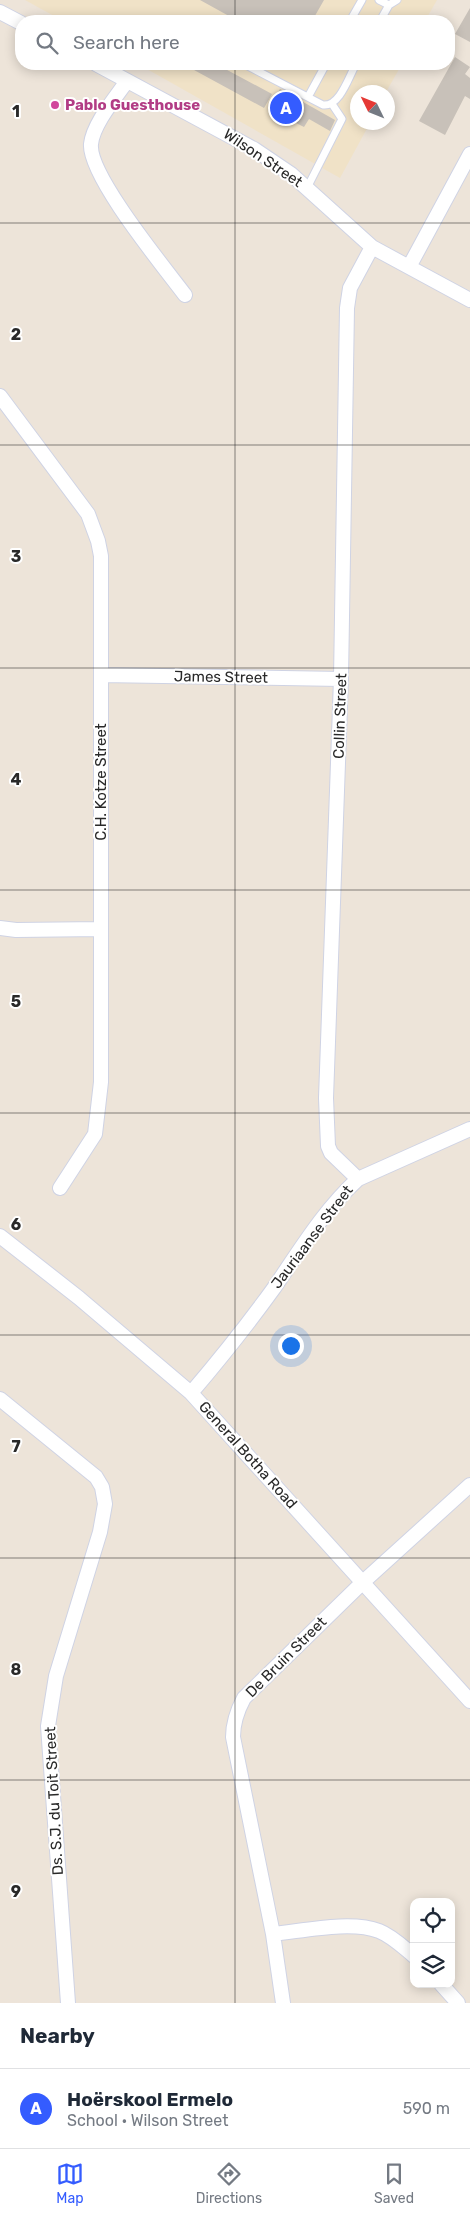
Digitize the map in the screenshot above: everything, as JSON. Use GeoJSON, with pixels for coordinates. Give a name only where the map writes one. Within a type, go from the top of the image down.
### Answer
{"type":"FeatureCollection","features":[{"type":"Feature","properties":{"kind":"street"},"geometry":{"type":"LineString","coordinates":[[0,12],[15,20]]}},
{"type":"Feature","properties":{"kind":"street","name":"Wilson Street"},"geometry":{"type":"LineString","coordinates":[[107,70],[254,149],[291,174],[372,247],[470,300]]}},
{"type":"Feature","properties":{"kind":"street"},"geometry":{"type":"LineString","coordinates":[[127,81],[96,128],[91,144],[92,156],[110,193],[185,295]]}},
{"type":"Feature","properties":{"kind":"street"},"geometry":{"type":"LineString","coordinates":[[409,267],[470,154]]}},
{"type":"Feature","properties":{"kind":"street","name":"Collin Street"},"geometry":{"type":"LineString","coordinates":[[358,1178],[331,1153],[326,1137],[341,679],[347,308],[350,288],[372,247]]}},
{"type":"Feature","properties":{"kind":"street","name":"C.H. Kotze Street"},"geometry":{"type":"LineString","coordinates":[[0,396],[79,501],[94,528],[101,556],[101,1082],[99,1116],[92,1141],[60,1188]]}},
{"type":"Feature","properties":{"kind":"street","name":"James Street"},"geometry":{"type":"LineString","coordinates":[[101,676],[341,679]]}},
{"type":"Feature","properties":{"kind":"street"},"geometry":{"type":"LineString","coordinates":[[0,928],[16,930],[101,929]]}},
{"type":"Feature","properties":{"kind":"street","name":"Jauriaanse Street"},"geometry":{"type":"LineString","coordinates":[[191,1393],[261,1305],[335,1202],[358,1178],[470,1129]]}},
{"type":"Feature","properties":{"kind":"street","name":"General Botha Road"},"geometry":{"type":"LineString","coordinates":[[0,1236],[79,1298],[191,1393],[470,1701]]}},
{"type":"Feature","properties":{"kind":"street","name":"Ds. S.J. du Toit Street"},"geometry":{"type":"LineString","coordinates":[[0,1399],[96,1477],[102,1487],[105,1504],[100,1532],[56,1676],[48,1726],[68,2003]]}},
{"type":"Feature","properties":{"kind":"street","name":"De Bruin Street"},"geometry":{"type":"LineString","coordinates":[[283,2003],[273,1934],[233,1737],[233,1723],[244,1698],[363,1582],[470,1485]]}},
{"type":"Feature","properties":{"kind":"street"},"geometry":{"type":"LineString","coordinates":[[273,1934],[361,1927],[377,1930],[385,1934],[410,1953]]}},
{"type":"Feature","properties":{"kind":"street"},"geometry":{"type":"LineString","coordinates":[[445,1988],[458,2003]]}},
{"type":"Feature","properties":{"kind":"lane"},"geometry":{"type":"LineString","coordinates":[[353,15],[362,0]]}},
{"type":"Feature","properties":{"kind":"lane"},"geometry":{"type":"LineString","coordinates":[[379,0],[389,5]]}},
{"type":"Feature","properties":{"kind":"lane"},"geometry":{"type":"LineString","coordinates":[[383,15],[389,5],[397,0]]}},
{"type":"Feature","properties":{"kind":"lane"},"geometry":{"type":"LineString","coordinates":[[256,70],[323,105],[332,104]]}},
{"type":"Feature","properties":{"kind":"lane"},"geometry":{"type":"LineString","coordinates":[[308,97],[323,70]]}},
{"type":"Feature","properties":{"kind":"lane"},"geometry":{"type":"LineString","coordinates":[[332,104],[352,70]]}},
{"type":"Feature","properties":{"kind":"lane"},"geometry":{"type":"LineString","coordinates":[[307,188],[342,119],[332,104]]}},
{"type":"Feature","properties":{"kind":"shaded area"},"geometry":{"type":"Polygon","coordinates":[[[25,0],[437,0],[428,15],[52,15],[25,0]]]}},
{"type":"Feature","properties":{"kind":"shaded area"},"geometry":{"type":"Polygon","coordinates":[[[149,70],[399,70],[390,85],[350,85],[350,130],[366,130],[340,178],[149,70]]]}},
{"type":"Feature","properties":{"kind":"building"},"geometry":{"type":"Polygon","coordinates":[[[200,0],[324,0],[315,15],[227,15],[200,0]]]}},
{"type":"Feature","properties":{"kind":"building"},"geometry":{"type":"Polygon","coordinates":[[[470,8],[470,42],[455,34],[470,8]]]}},
{"type":"Feature","properties":{"kind":"building"},"geometry":{"type":"Polygon","coordinates":[[[455,57],[470,67],[465,74],[470,78],[470,99],[465,96],[445,135],[419,121],[448,70],[455,70],[455,57]]]}},
{"type":"Feature","properties":{"kind":"building"},"geometry":{"type":"Polygon","coordinates":[[[194,70],[227,70],[272,94],[264,108],[194,70]]]}},
{"type":"Feature","properties":{"kind":"building"},"geometry":{"type":"Polygon","coordinates":[[[280,89],[335,120],[330,131],[309,119],[304,127],[294,122],[299,113],[274,99],[280,89]]]}},
{"type":"Feature","properties":{"kind":"place","name":"Pablo Guesthouse"},"geometry":{"type":"Point","coordinates":[55,105]}},
{"type":"Feature","properties":{"kind":"place","name":"Hoërskool Ermelo"},"geometry":{"type":"Point","coordinates":[286,108]}}]}
